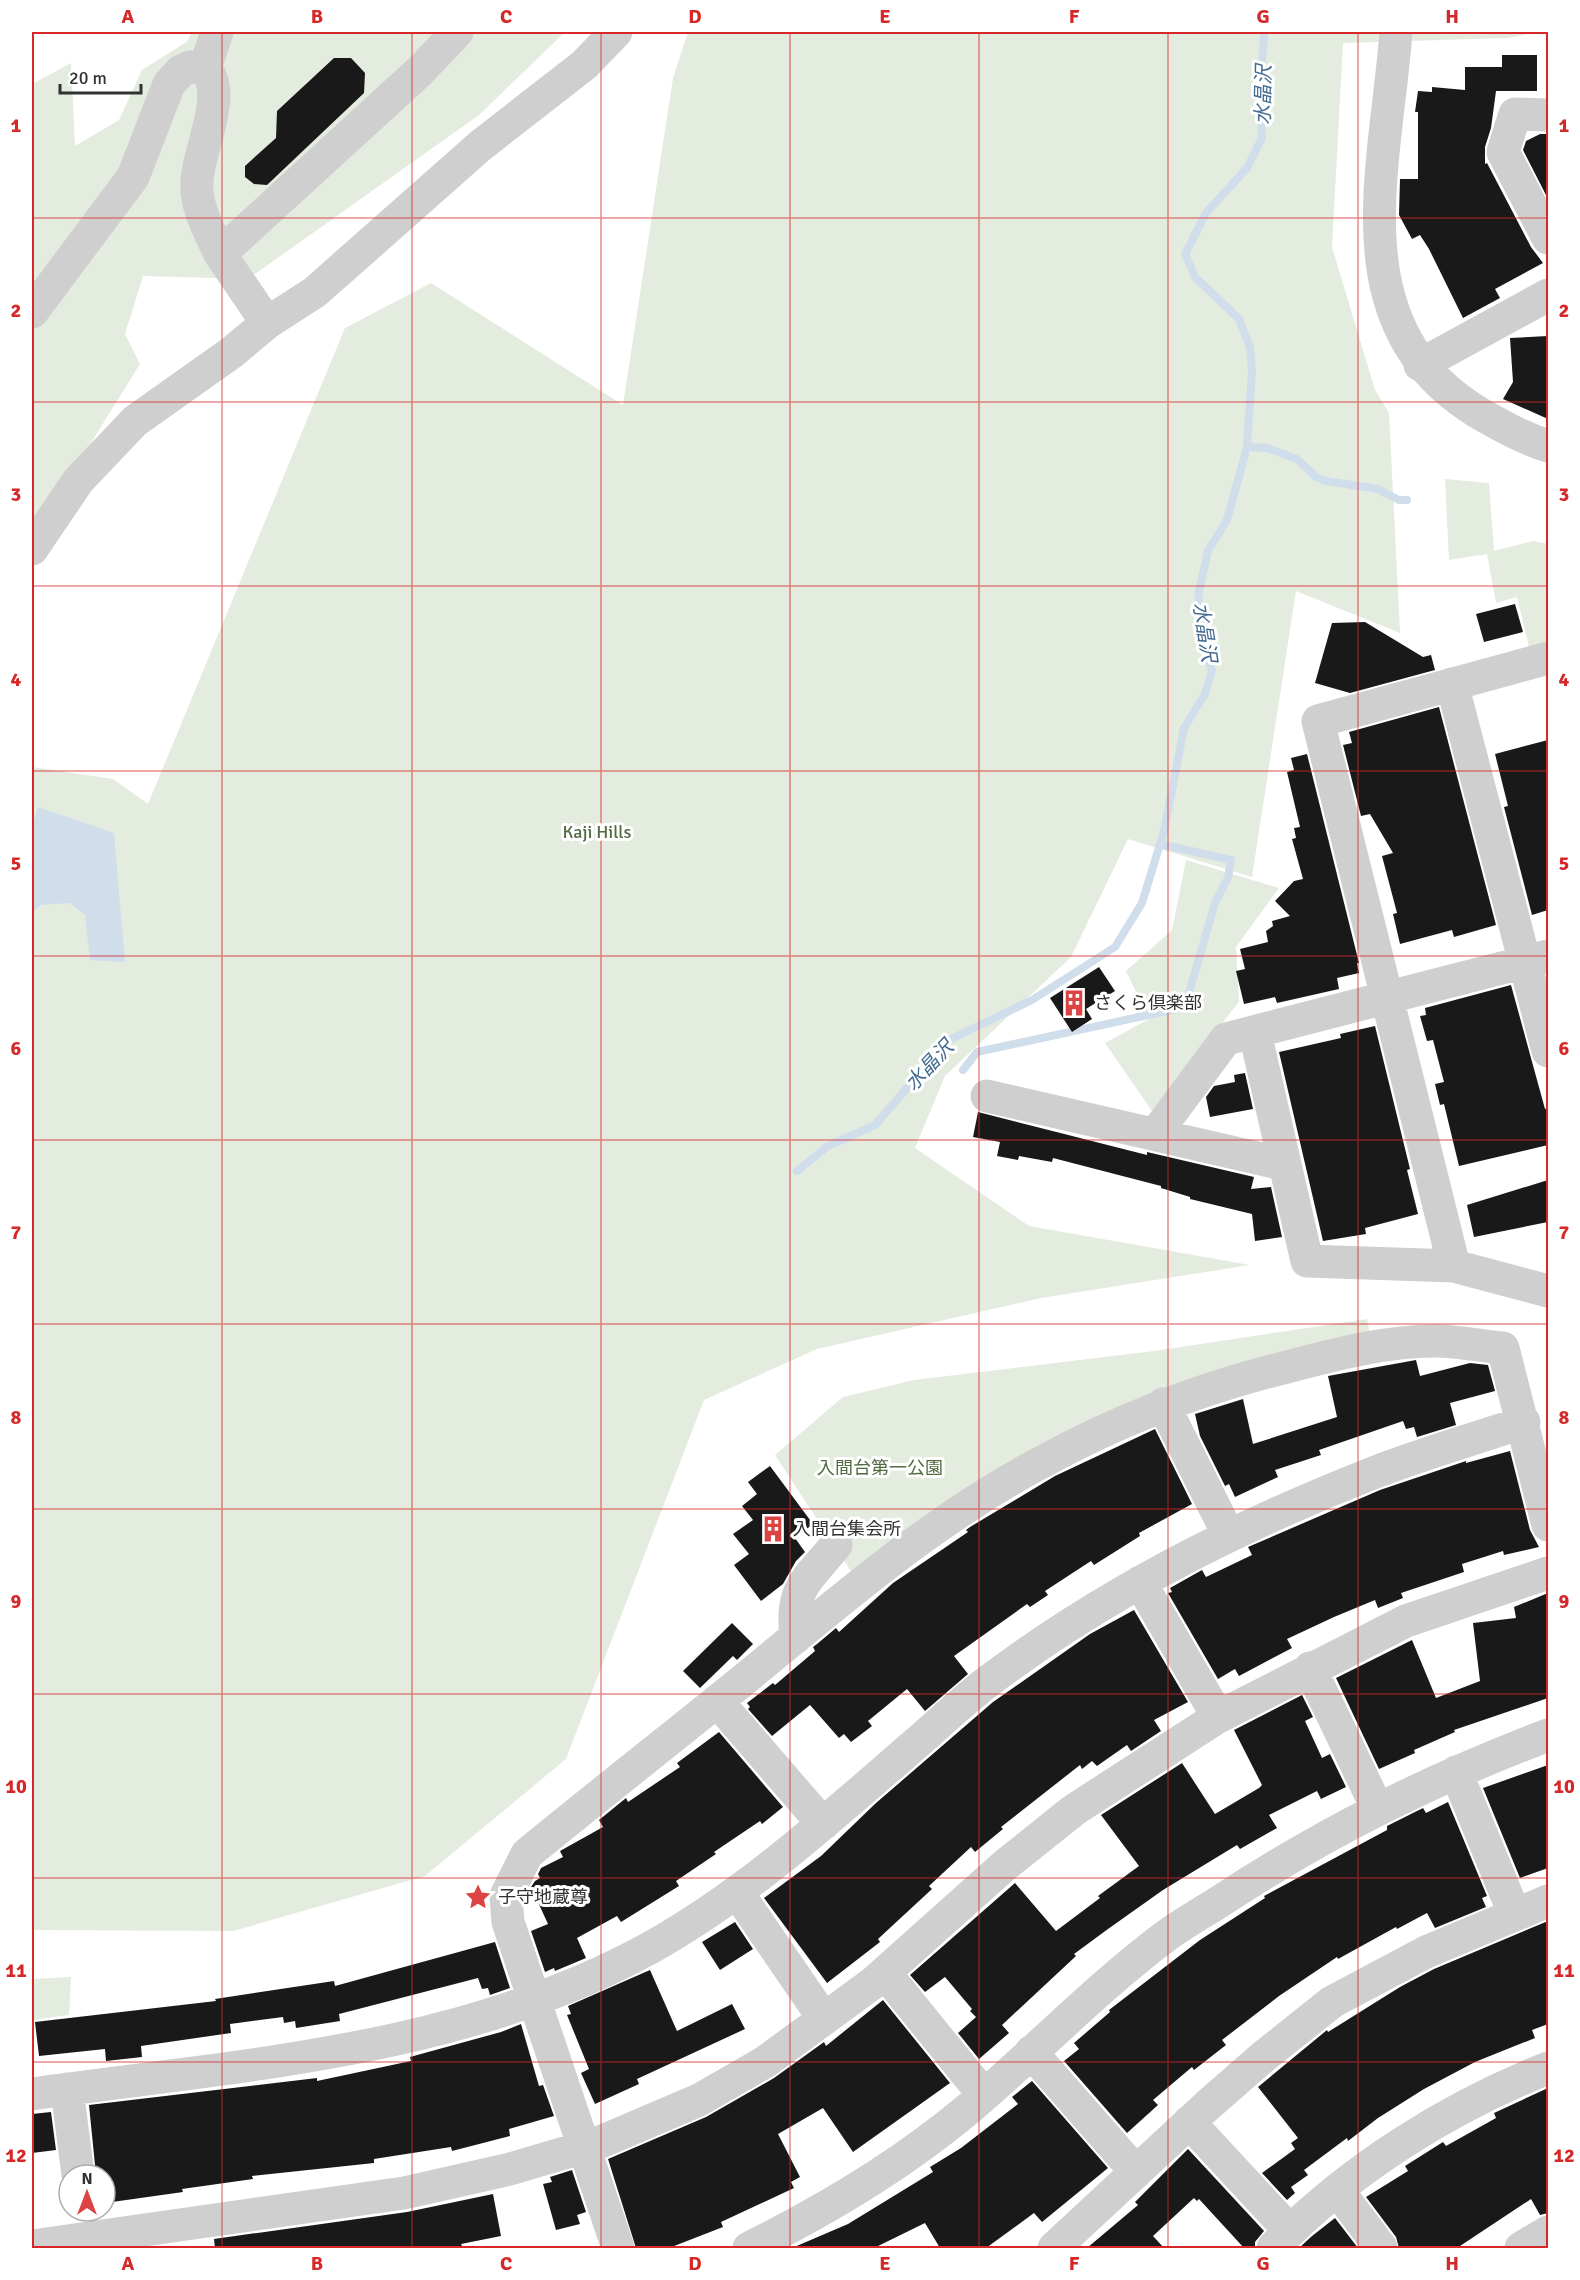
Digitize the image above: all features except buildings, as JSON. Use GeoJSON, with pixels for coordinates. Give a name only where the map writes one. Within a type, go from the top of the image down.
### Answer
{"type":"FeatureCollection","features":[{"type":"Feature","properties":{"kind":"street"},"geometry":{"type":"LineString","coordinates":[[218,32],[205,68],[214,85],[214,99],[197,180],[198,200],[201,215],[220,254],[267,323]]}},
{"type":"Feature","properties":{"kind":"street"},"geometry":{"type":"LineString","coordinates":[[220,254],[420,70],[457,32]]}},
{"type":"Feature","properties":{"kind":"street"},"geometry":{"type":"LineString","coordinates":[[32,549],[78,481],[135,421],[231,353],[267,323],[315,292],[480,146],[584,65],[616,32]]}},
{"type":"Feature","properties":{"kind":"street"},"geometry":{"type":"LineString","coordinates":[[1396,32],[1379,192],[1379,234],[1383,276],[1392,308],[1420,365],[1456,399],[1519,436],[1548,446]]}},
{"type":"Feature","properties":{"kind":"street"},"geometry":{"type":"LineString","coordinates":[[32,312],[133,177],[169,84],[181,71],[190,68],[205,68]]}},
{"type":"Feature","properties":{"kind":"street"},"geometry":{"type":"LineString","coordinates":[[1548,115],[1515,114],[1503,152],[1548,238]]}},
{"type":"Feature","properties":{"kind":"street"},"geometry":{"type":"LineString","coordinates":[[1420,365],[1548,295]]}},
{"type":"Feature","properties":{"kind":"street"},"geometry":{"type":"LineString","coordinates":[[1454,1266],[1318,721],[1548,658]]}},
{"type":"Feature","properties":{"kind":"street"},"geometry":{"type":"LineString","coordinates":[[1452,684],[1536,959],[1548,1051]]}},
{"type":"Feature","properties":{"kind":"street"},"geometry":{"type":"LineString","coordinates":[[1156,1133],[1226,1039],[1536,959]]}},
{"type":"Feature","properties":{"kind":"street"},"geometry":{"type":"LineString","coordinates":[[1255,1033],[1283,1164],[1307,1261],[1454,1266],[1548,1291]]}},
{"type":"Feature","properties":{"kind":"street"},"geometry":{"type":"LineString","coordinates":[[987,1096],[1283,1164]]}},
{"type":"Feature","properties":{"kind":"street"},"geometry":{"type":"LineString","coordinates":[[618,2248],[582,2148],[505,1915],[506,1896],[527,1854],[905,1551],[988,1494],[1041,1462],[1163,1404],[1209,1387],[1344,1352],[1436,1341],[1503,1348],[1530,1410],[1548,1525]]}},
{"type":"Feature","properties":{"kind":"street"},"geometry":{"type":"LineString","coordinates":[[1163,1404],[1229,1536]]}},
{"type":"Feature","properties":{"kind":"street"},"geometry":{"type":"LineString","coordinates":[[32,2094],[363,2048],[440,2029],[534,2000],[646,1950],[767,1871],[989,1681],[1140,1582],[1229,1536],[1376,1472],[1530,1410]]}},
{"type":"Feature","properties":{"kind":"street"},"geometry":{"type":"LineString","coordinates":[[796,1637],[793,1611],[796,1597],[836,1545]]}},
{"type":"Feature","properties":{"kind":"street"},"geometry":{"type":"LineString","coordinates":[[32,2246],[85,2224],[171,2237],[404,2193],[510,2169],[582,2148],[699,2100],[765,2062],[885,1973],[1004,1866],[1074,1810],[1218,1717],[1310,1668],[1406,1621],[1548,1573]]}},
{"type":"Feature","properties":{"kind":"street"},"geometry":{"type":"LineString","coordinates":[[1140,1582],[1218,1717]]}},
{"type":"Feature","properties":{"kind":"street"},"geometry":{"type":"LineString","coordinates":[[1310,1668],[1377,1808]]}},
{"type":"Feature","properties":{"kind":"street"},"geometry":{"type":"LineString","coordinates":[[717,1701],[823,1824]]}},
{"type":"Feature","properties":{"kind":"street"},"geometry":{"type":"LineString","coordinates":[[749,2248],[799,2223],[869,2182],[984,2095],[1114,1977],[1172,1932],[1286,1858],[1377,1808],[1456,1772],[1548,1735]]}},
{"type":"Feature","properties":{"kind":"street"},"geometry":{"type":"LineString","coordinates":[[1456,1772],[1514,1913]]}},
{"type":"Feature","properties":{"kind":"street"},"geometry":{"type":"LineString","coordinates":[[737,1892],[824,2019]]}},
{"type":"Feature","properties":{"kind":"street"},"geometry":{"type":"LineString","coordinates":[[1054,2248],[1189,2122],[1263,2057],[1332,2002],[1426,1952],[1514,1913],[1548,1901]]}},
{"type":"Feature","properties":{"kind":"street"},"geometry":{"type":"LineString","coordinates":[[885,1973],[984,2095]]}},
{"type":"Feature","properties":{"kind":"street"},"geometry":{"type":"LineString","coordinates":[[1031,2052],[1136,2172]]}},
{"type":"Feature","properties":{"kind":"street"},"geometry":{"type":"LineString","coordinates":[[1189,2122],[1281,2240],[1398,2146],[1457,2110],[1548,2068]]}},
{"type":"Feature","properties":{"kind":"street"},"geometry":{"type":"LineString","coordinates":[[67,2089],[76,2163]]}},
{"type":"Feature","properties":{"kind":"street"},"geometry":{"type":"LineString","coordinates":[[1339,2192],[1381,2248]]}},
{"type":"Feature","properties":{"kind":"street"},"geometry":{"type":"LineString","coordinates":[[1521,2248],[1548,2232]]}},
{"type":"Feature","properties":{"kind":"green space"},"geometry":{"type":"Polygon","coordinates":[[[191,32],[565,32],[479,115],[248,279],[143,276],[125,334],[140,364],[32,538],[32,84],[71,63],[75,146],[119,120],[142,70],[188,41],[191,32]]]}},
{"type":"Feature","properties":{"kind":"green space","name":"Kaji Hills"},"geometry":{"type":"Polygon","coordinates":[[[688,32],[1539,32],[1507,38],[1343,43],[1332,247],[1375,390],[1389,413],[1400,633],[1296,591],[1252,877],[1128,839],[1071,957],[945,1076],[915,1148],[1029,1226],[1250,1265],[1041,1298],[817,1349],[704,1400],[566,1759],[425,1876],[233,1931],[32,1930],[32,767],[113,779],[148,804],[345,328],[431,283],[623,405],[673,78],[688,32]]]}},
{"type":"Feature","properties":{"kind":"green space"},"geometry":{"type":"Polygon","coordinates":[[[1445,479],[1489,483],[1494,551],[1533,541],[1548,544],[1548,641],[1529,647],[1517,597],[1496,603],[1487,554],[1449,560],[1445,479]]]}},
{"type":"Feature","properties":{"kind":"green space"},"geometry":{"type":"Polygon","coordinates":[[[1186,860],[1279,888],[1236,947],[1239,1002],[1152,1111],[1105,1043],[1149,1019],[1126,971],[1172,930],[1186,860]]]}},
{"type":"Feature","properties":{"kind":"green space","name":"入間台第一公園"},"geometry":{"type":"Polygon","coordinates":[[[1367,1319],[1372,1342],[1242,1368],[856,1579],[775,1455],[843,1397],[914,1380],[1154,1351],[1367,1319]]]}},
{"type":"Feature","properties":{"kind":"green space"},"geometry":{"type":"Polygon","coordinates":[[[71,1977],[69,2015],[32,2020],[32,1979],[71,1977]]]}},
{"type":"Feature","properties":{"kind":"water"},"geometry":{"type":"Polygon","coordinates":[[[38,807],[114,833],[125,962],[90,960],[85,915],[70,903],[41,905],[32,913],[32,827],[38,807]]]}},
{"type":"Feature","properties":{"kind":"waterway","name":"水晶沢"},"geometry":{"type":"LineString","coordinates":[[797,1171],[828,1146],[875,1125],[949,1040],[1032,1000],[1115,947],[1142,903],[1164,831],[1184,728],[1205,694],[1212,670],[1203,644],[1198,605],[1199,591],[1208,551],[1227,520],[1247,447],[1252,371],[1250,347],[1239,319],[1195,277],[1185,254],[1206,213],[1247,168],[1262,138],[1260,94],[1264,32]]}},
{"type":"Feature","properties":{"kind":"waterway"},"geometry":{"type":"LineString","coordinates":[[1247,447],[1267,448],[1297,459],[1316,477],[1326,481],[1378,489],[1399,500],[1407,500]]}},
{"type":"Feature","properties":{"kind":"waterway"},"geometry":{"type":"LineString","coordinates":[[963,1070],[977,1052],[1176,1009],[1187,1000],[1215,903],[1228,878],[1231,860],[1160,844]]}},
{"type":"Feature","properties":{"kind":"place","name":"さくら倶楽部"},"geometry":{"type":"Point","coordinates":[1074,1003]}},
{"type":"Feature","properties":{"kind":"place","name":"入間台集会所"},"geometry":{"type":"Point","coordinates":[773,1529]}},
{"type":"Feature","properties":{"kind":"place","name":"子守地蔵尊"},"geometry":{"type":"Point","coordinates":[478,1897]}}]}
